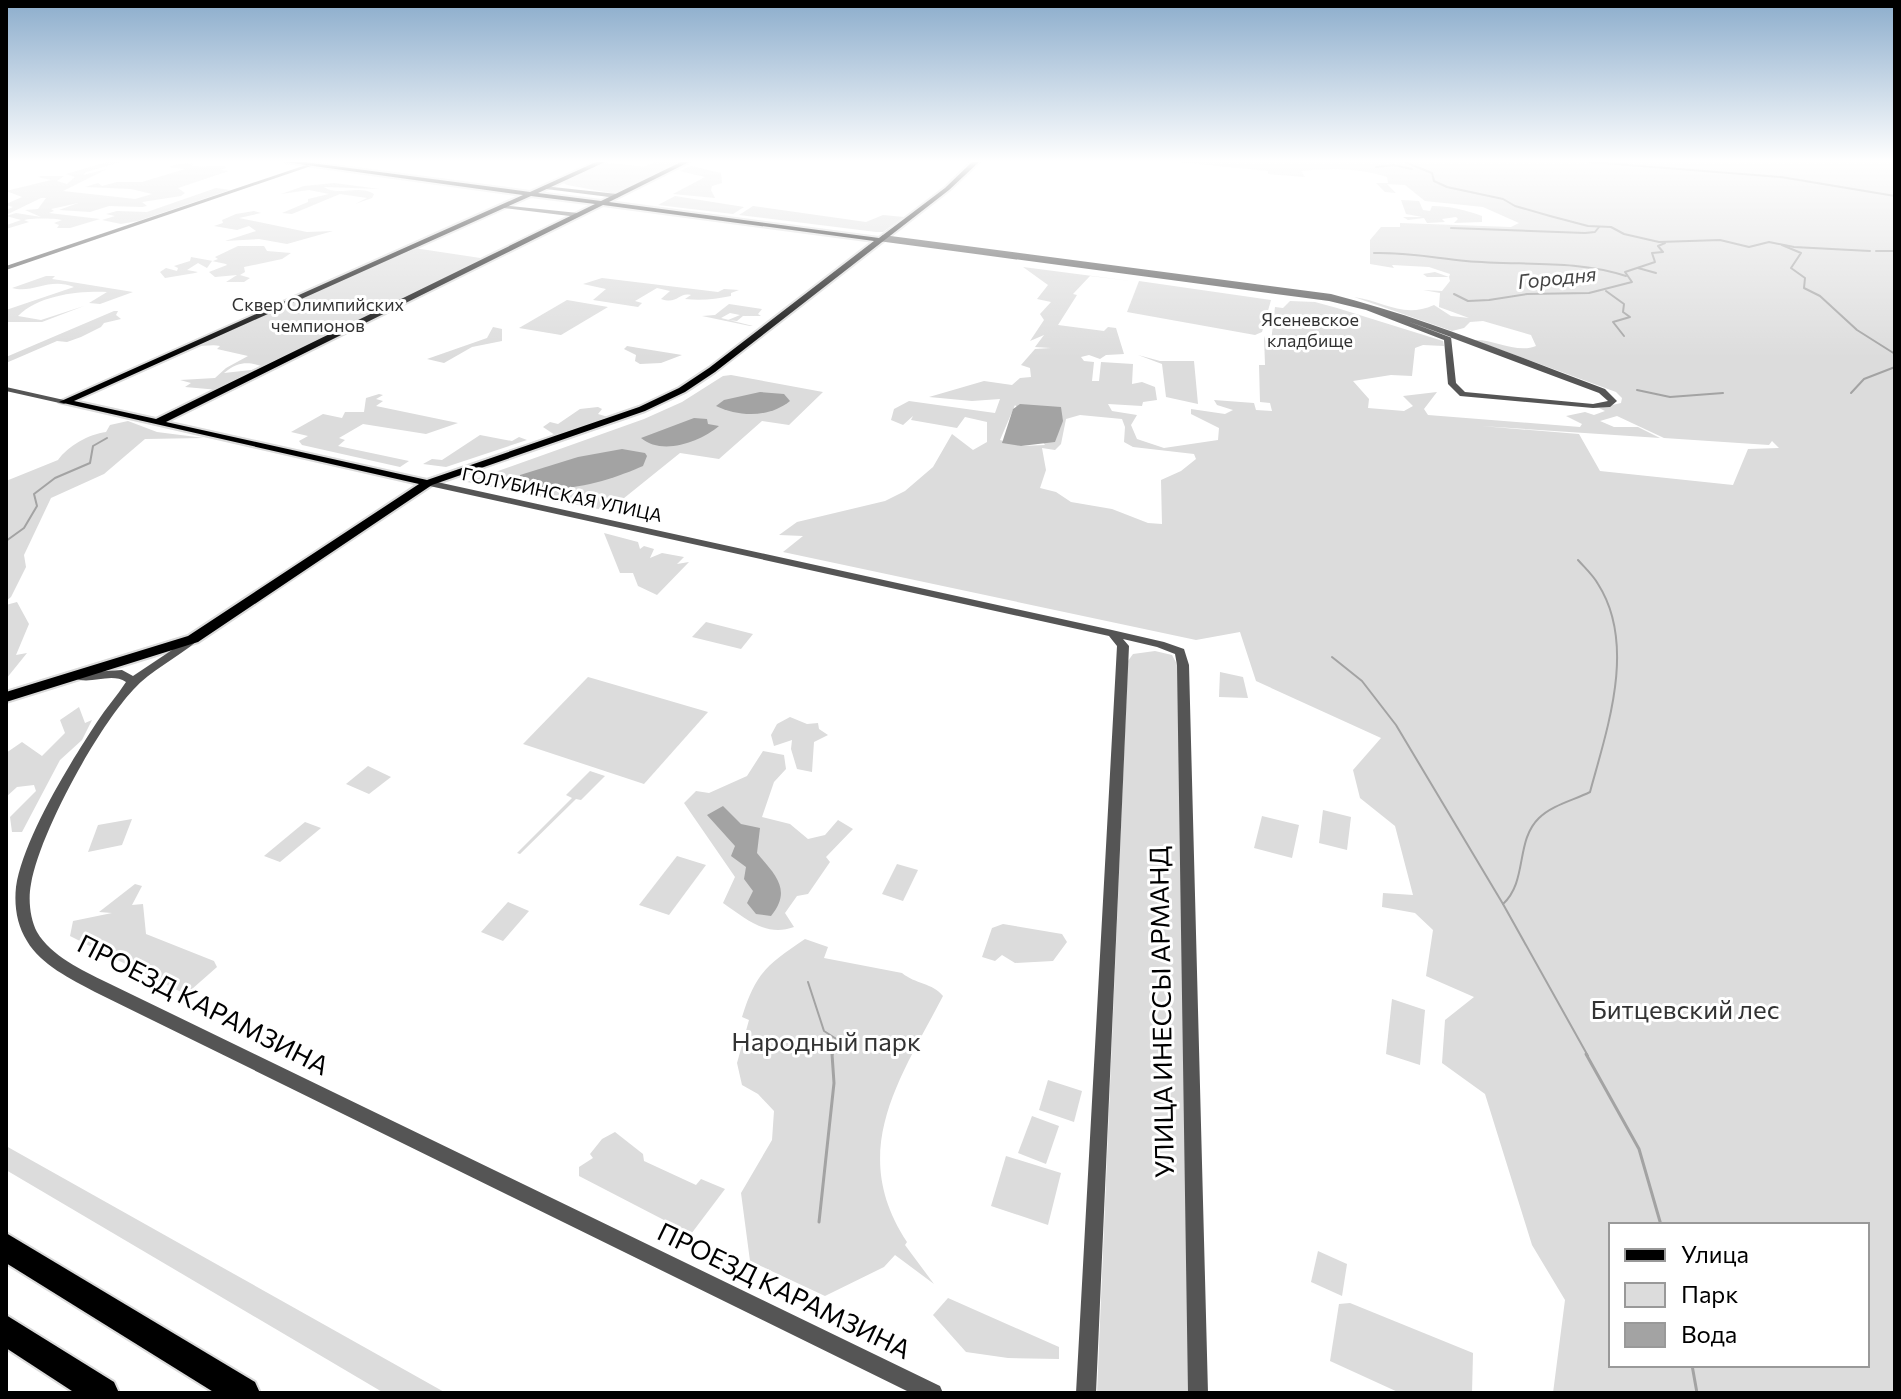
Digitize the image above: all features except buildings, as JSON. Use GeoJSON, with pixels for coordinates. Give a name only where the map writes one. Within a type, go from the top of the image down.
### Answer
{"type":"FeatureCollection","features":[{"type":"Feature","properties":{"kind":"highway"},"geometry":{"type":"LineString","coordinates":[[6,1247],[244,1393]]}},
{"type":"Feature","properties":{"kind":"highway"},"geometry":{"type":"LineString","coordinates":[[6,1330],[103,1393]]}},
{"type":"Feature","properties":{"kind":"main road"},"geometry":{"type":"LineString","coordinates":[[64,402],[457,227]]}},
{"type":"Feature","properties":{"kind":"main road"},"geometry":{"type":"LineString","coordinates":[[158,422],[553,227]]}},
{"type":"Feature","properties":{"kind":"main road"},"geometry":{"type":"LineString","coordinates":[[797,227],[882,238]]}},
{"type":"Feature","properties":{"kind":"main road","name":"ПРОЕЗД КАРАМЗИНА"},"geometry":{"type":"LineString","coordinates":[[193,639],[428,483],[642,409],[673,395],[712,370],[895,227]]}},
{"type":"Feature","properties":{"kind":"main road","name":"ГОЛУБИНСКАЯ УЛИЦА"},"geometry":{"type":"LineString","coordinates":[[64,402],[428,483]]}},
{"type":"Feature","properties":{"kind":"main road"},"geometry":{"type":"LineString","coordinates":[[6,697],[193,639]]}},
{"type":"Feature","properties":{"kind":"street"},"geometry":{"type":"LineString","coordinates":[[6,268],[125,227]]}},
{"type":"Feature","properties":{"kind":"street"},"geometry":{"type":"LineString","coordinates":[[882,238],[1000,254],[1280,291],[1348,303],[1448,339],[1452,384],[1463,394],[1593,406],[1607,405],[1613,401],[1602,391],[1371,306],[1331,296],[1000,254]]}},
{"type":"Feature","properties":{"kind":"street","name":"ГОЛУБИНСКАЯ УЛИЦА"},"geometry":{"type":"LineString","coordinates":[[6,389],[64,402]]}},
{"type":"Feature","properties":{"kind":"street","name":"ГОЛУБИНСКАЯ УЛИЦА"},"geometry":{"type":"LineString","coordinates":[[428,483],[1112,633]]}},
{"type":"Feature","properties":{"kind":"street"},"geometry":{"type":"LineString","coordinates":[[1112,633],[1160,644]]}},
{"type":"Feature","properties":{"kind":"street","name":"УЛИЦА ИНЕССЫ АРМАНД"},"geometry":{"type":"LineString","coordinates":[[1086,1393],[1123,646],[1112,633]]}},
{"type":"Feature","properties":{"kind":"street","name":"ПРОЕЗД КАРАМЗИНА"},"geometry":{"type":"LineString","coordinates":[[193,639],[130,686],[102,723],[30,858],[23,902],[33,939],[46,953],[66,968],[150,1010],[933,1393]]}},
{"type":"Feature","properties":{"kind":"street"},"geometry":{"type":"LineString","coordinates":[[1122,669],[1126,657],[1134,649],[1160,644]]}},
{"type":"Feature","properties":{"kind":"street","name":"УЛИЦА ИНЕССЫ АРМАНД"},"geometry":{"type":"LineString","coordinates":[[1160,644],[1180,652],[1183,665],[1198,1393]]}},
{"type":"Feature","properties":{"kind":"street"},"geometry":{"type":"LineString","coordinates":[[107,667],[119,666],[145,673]]}},
{"type":"Feature","properties":{"kind":"street"},"geometry":{"type":"LineString","coordinates":[[72,678],[122,674],[132,681],[130,686]]}},
{"type":"Feature","properties":{"kind":"green space"},"geometry":{"type":"Polygon","coordinates":[[[251,227],[333,231],[287,244],[259,239],[225,241],[256,231],[251,227]]]}},
{"type":"Feature","properties":{"kind":"green space"},"geometry":{"type":"Polygon","coordinates":[[[838,227],[890,227],[876,232],[838,227]]]}},
{"type":"Feature","properties":{"kind":"green space","name":"Битцевский лес"},"geometry":{"type":"Polygon","coordinates":[[[1381,227],[1895,227],[1895,1393],[1553,1393],[1565,1300],[1532,1245],[1485,1094],[1442,1063],[1445,1020],[1474,997],[1426,976],[1433,930],[1415,913],[1382,907],[1383,893],[1413,895],[1395,826],[1360,798],[1353,770],[1381,738],[1256,681],[1240,632],[1196,640],[783,552],[803,536],[779,535],[797,522],[885,501],[905,491],[933,467],[952,434],[973,450],[987,442],[987,422],[965,417],[957,428],[911,420],[913,416],[903,425],[891,420],[894,409],[909,401],[995,413],[1000,399],[972,401],[929,397],[984,381],[1012,385],[1020,378],[1031,377],[1030,368],[1021,365],[1035,349],[1051,348],[1035,347],[1044,335],[1030,341],[1044,320],[1040,314],[1051,302],[1037,299],[1048,285],[1023,267],[1131,281],[1090,276],[1073,294],[1077,295],[1058,325],[1104,331],[1108,327],[1116,328],[1124,354],[1106,355],[1100,359],[1089,355],[1081,357],[1084,361],[1094,362],[1092,381],[1099,381],[1101,362],[1133,364],[1132,384],[1142,382],[1155,387],[1157,400],[1143,402],[1142,406],[1108,404],[1112,411],[1137,415],[1131,425],[1137,439],[1164,448],[1218,440],[1219,428],[1191,414],[1191,409],[1225,414],[1233,410],[1217,405],[1214,400],[1254,403],[1256,410],[1272,411],[1270,403],[1260,402],[1259,365],[1265,365],[1264,336],[1266,342],[1271,342],[1275,307],[1283,308],[1290,301],[1315,302],[1443,341],[1444,346],[1423,345],[1415,348],[1412,376],[1391,375],[1353,381],[1369,399],[1368,408],[1404,411],[1413,406],[1403,396],[1437,392],[1424,409],[1428,415],[1580,427],[1582,424],[1566,416],[1585,412],[1594,415],[1605,411],[1599,408],[1621,403],[1622,398],[1616,392],[1474,340],[1528,348],[1536,346],[1531,335],[1483,321],[1470,322],[1464,328],[1452,331],[1354,297],[1403,310],[1434,305],[1451,316],[1469,318],[1439,307],[1440,293],[1423,290],[1442,291],[1450,281],[1450,274],[1429,267],[1392,265],[1394,268],[1370,264],[1370,240],[1381,227]],[[1015,405],[1000,440],[1021,446],[1045,445],[1015,405]],[[1080,415],[1066,419],[1061,444],[1055,450],[1042,448],[1046,470],[1040,488],[1056,492],[1071,502],[1112,509],[1148,523],[1162,524],[1161,480],[1181,471],[1196,459],[1194,454],[1133,447],[1124,442],[1122,419],[1080,415]],[[1617,416],[1600,421],[1614,427],[1638,427],[1660,438],[1481,426],[1579,434],[1600,471],[1733,485],[1748,449],[1779,448],[1772,441],[1769,445],[1664,438],[1617,416]]]}},
{"type":"Feature","properties":{"kind":"green space"},"geometry":{"type":"Polygon","coordinates":[[[238,246],[264,246],[267,251],[291,253],[282,259],[244,267],[245,272],[240,275],[250,278],[244,282],[226,282],[237,275],[215,277],[209,272],[227,265],[212,261],[207,268],[198,263],[187,270],[198,272],[195,273],[165,278],[160,272],[166,268],[177,271],[178,268],[174,266],[190,261],[191,257],[213,261],[218,259],[215,257],[238,246]]]}},
{"type":"Feature","properties":{"kind":"green space","name":"Сквер Олимпийских чемпионов"},"geometry":{"type":"Polygon","coordinates":[[[414,248],[487,259],[265,367],[247,363],[236,365],[224,373],[261,369],[219,390],[185,387],[191,383],[180,380],[215,378],[248,356],[217,349],[220,346],[196,345],[414,248]]]}},
{"type":"Feature","properties":{"kind":"green space"},"geometry":{"type":"Polygon","coordinates":[[[1435,272],[1449,277],[1427,277],[1423,274],[1435,272]]]}},
{"type":"Feature","properties":{"kind":"green space"},"geometry":{"type":"Polygon","coordinates":[[[46,276],[133,292],[100,304],[89,303],[107,292],[60,296],[37,303],[18,316],[41,320],[84,306],[42,322],[6,322],[6,310],[74,287],[57,284],[12,288],[46,276]]]}},
{"type":"Feature","properties":{"kind":"green space"},"geometry":{"type":"Polygon","coordinates":[[[602,278],[718,292],[724,289],[739,290],[731,296],[719,298],[685,299],[691,295],[683,295],[667,300],[661,299],[670,291],[657,288],[635,301],[642,303],[638,307],[593,300],[606,289],[583,284],[602,278]]]}},
{"type":"Feature","properties":{"kind":"green space"},"geometry":{"type":"Polygon","coordinates":[[[1139,281],[1271,300],[1262,332],[1255,335],[1127,312],[1139,281]]]}},
{"type":"Feature","properties":{"kind":"green space"},"geometry":{"type":"Polygon","coordinates":[[[567,300],[608,307],[561,335],[519,328],[567,300]]]}},
{"type":"Feature","properties":{"kind":"green space"},"geometry":{"type":"Polygon","coordinates":[[[729,304],[762,309],[758,314],[761,316],[730,320],[753,326],[702,316],[715,315],[729,304]],[[730,313],[721,318],[728,320],[740,315],[730,313]]]}},
{"type":"Feature","properties":{"kind":"green space"},"geometry":{"type":"Polygon","coordinates":[[[118,311],[116,315],[121,319],[104,323],[81,337],[67,342],[57,341],[6,363],[6,357],[118,311]]]}},
{"type":"Feature","properties":{"kind":"green space"},"geometry":{"type":"Polygon","coordinates":[[[493,327],[502,329],[502,341],[472,347],[444,363],[427,359],[487,338],[493,327]]]}},
{"type":"Feature","properties":{"kind":"green space"},"geometry":{"type":"Polygon","coordinates":[[[627,346],[682,355],[661,363],[640,364],[635,361],[636,355],[624,349],[627,346]]]}},
{"type":"Feature","properties":{"kind":"green space"},"geometry":{"type":"Polygon","coordinates":[[[1138,355],[1160,361],[1194,361],[1198,404],[1166,397],[1162,364],[1138,355]]]}},
{"type":"Feature","properties":{"kind":"green space"},"geometry":{"type":"Polygon","coordinates":[[[723,376],[823,392],[789,425],[762,421],[719,459],[680,453],[608,511],[467,482],[644,419],[682,402],[723,376]]]}},
{"type":"Feature","properties":{"kind":"green space"},"geometry":{"type":"Polygon","coordinates":[[[383,395],[376,399],[383,401],[376,406],[458,423],[426,434],[363,424],[339,438],[345,440],[338,446],[409,461],[400,467],[302,445],[299,441],[308,436],[291,432],[323,414],[342,418],[345,412],[364,412],[366,398],[383,395]]]}},
{"type":"Feature","properties":{"kind":"green space"},"geometry":{"type":"Polygon","coordinates":[[[580,409],[602,409],[598,414],[608,417],[555,435],[543,427],[550,422],[558,424],[580,409]]]}},
{"type":"Feature","properties":{"kind":"green space"},"geometry":{"type":"Polygon","coordinates":[[[128,421],[157,432],[204,438],[145,439],[104,474],[51,498],[24,555],[26,567],[6,601],[6,481],[58,460],[86,438],[106,432],[110,425],[128,421]]]}},
{"type":"Feature","properties":{"kind":"green space"},"geometry":{"type":"Polygon","coordinates":[[[480,435],[512,441],[519,437],[527,440],[446,467],[423,464],[432,459],[442,460],[480,435]]]}},
{"type":"Feature","properties":{"kind":"green space"},"geometry":{"type":"Polygon","coordinates":[[[604,533],[638,542],[640,549],[644,546],[654,549],[650,558],[662,553],[684,557],[677,564],[689,562],[657,595],[638,586],[633,573],[620,573],[604,533]]]}},
{"type":"Feature","properties":{"kind":"green space"},"geometry":{"type":"Polygon","coordinates":[[[17,602],[29,624],[16,655],[27,653],[6,679],[6,605],[17,602]]]}},
{"type":"Feature","properties":{"kind":"green space"},"geometry":{"type":"Polygon","coordinates":[[[706,622],[753,634],[741,649],[692,637],[706,622]]]}},
{"type":"Feature","properties":{"kind":"green space"},"geometry":{"type":"Polygon","coordinates":[[[1155,651],[1172,655],[1178,666],[1189,1393],[1097,1393],[1128,661],[1133,654],[1155,651]]]}},
{"type":"Feature","properties":{"kind":"green space"},"geometry":{"type":"Polygon","coordinates":[[[1220,672],[1243,677],[1248,698],[1219,697],[1220,672]]]}},
{"type":"Feature","properties":{"kind":"green space"},"geometry":{"type":"Polygon","coordinates":[[[588,677],[708,712],[644,784],[523,744],[588,677]]]}},
{"type":"Feature","properties":{"kind":"green space"},"geometry":{"type":"Polygon","coordinates":[[[79,707],[85,723],[92,720],[82,740],[60,760],[22,832],[12,832],[10,817],[36,791],[34,785],[17,787],[6,797],[6,753],[22,742],[42,756],[65,733],[60,720],[79,707]]]}},
{"type":"Feature","properties":{"kind":"green space"},"geometry":{"type":"Polygon","coordinates":[[[790,717],[807,724],[818,723],[819,729],[828,735],[814,742],[812,772],[797,769],[791,749],[792,740],[774,746],[771,735],[777,724],[790,717]]]}},
{"type":"Feature","properties":{"kind":"green space"},"geometry":{"type":"Polygon","coordinates":[[[763,751],[784,755],[786,769],[774,782],[762,817],[790,824],[808,839],[825,835],[838,820],[853,829],[826,857],[830,862],[808,894],[797,896],[785,913],[794,927],[774,930],[757,925],[723,903],[735,877],[684,803],[696,791],[709,793],[747,776],[763,751]]]}},
{"type":"Feature","properties":{"kind":"green space"},"geometry":{"type":"Polygon","coordinates":[[[368,766],[391,777],[369,794],[346,784],[368,766]]]}},
{"type":"Feature","properties":{"kind":"green space"},"geometry":{"type":"Polygon","coordinates":[[[590,771],[605,776],[581,800],[576,799],[520,854],[517,853],[572,798],[566,795],[590,771]]]}},
{"type":"Feature","properties":{"kind":"green space"},"geometry":{"type":"Polygon","coordinates":[[[1323,810],[1351,817],[1347,850],[1319,843],[1323,810]]]}},
{"type":"Feature","properties":{"kind":"green space"},"geometry":{"type":"Polygon","coordinates":[[[1262,816],[1299,825],[1292,858],[1254,848],[1262,816]]]}},
{"type":"Feature","properties":{"kind":"green space"},"geometry":{"type":"Polygon","coordinates":[[[132,819],[122,845],[88,852],[98,825],[132,819]]]}},
{"type":"Feature","properties":{"kind":"green space"},"geometry":{"type":"Polygon","coordinates":[[[305,822],[321,828],[280,862],[264,856],[305,822]]]}},
{"type":"Feature","properties":{"kind":"green space"},"geometry":{"type":"Polygon","coordinates":[[[677,856],[706,865],[669,915],[639,905],[677,856]]]}},
{"type":"Feature","properties":{"kind":"green space"},"geometry":{"type":"Polygon","coordinates":[[[897,864],[918,870],[903,901],[882,894],[897,864]]]}},
{"type":"Feature","properties":{"kind":"green space"},"geometry":{"type":"Polygon","coordinates":[[[135,884],[142,886],[132,905],[143,904],[146,934],[214,961],[217,967],[192,989],[181,992],[70,936],[73,921],[112,913],[99,912],[135,884]]]}},
{"type":"Feature","properties":{"kind":"green space"},"geometry":{"type":"Polygon","coordinates":[[[508,902],[529,911],[503,941],[481,932],[508,902]]]}},
{"type":"Feature","properties":{"kind":"green space"},"geometry":{"type":"Polygon","coordinates":[[[1003,924],[1062,934],[1067,942],[1053,961],[1015,963],[1002,955],[995,961],[982,957],[992,928],[1003,924]]]}},
{"type":"Feature","properties":{"kind":"green space","name":"Народный парк"},"geometry":{"type":"Polygon","coordinates":[[[805,939],[828,947],[824,958],[902,973],[934,988],[943,996],[897,1086],[886,1116],[881,1146],[881,1177],[890,1209],[907,1242],[905,1245],[934,1284],[895,1255],[884,1267],[825,1296],[750,1261],[741,1193],[772,1140],[774,1111],[758,1094],[742,1085],[737,1063],[749,1020],[742,1017],[752,989],[764,971],[805,939]]]}},
{"type":"Feature","properties":{"kind":"green space"},"geometry":{"type":"Polygon","coordinates":[[[1392,999],[1425,1010],[1420,1065],[1386,1054],[1392,999]]]}},
{"type":"Feature","properties":{"kind":"green space"},"geometry":{"type":"Polygon","coordinates":[[[1048,1080],[1082,1091],[1074,1122],[1039,1110],[1048,1080]]]}},
{"type":"Feature","properties":{"kind":"green space"},"geometry":{"type":"Polygon","coordinates":[[[1032,1116],[1059,1126],[1046,1164],[1018,1153],[1032,1116]]]}},
{"type":"Feature","properties":{"kind":"green space"},"geometry":{"type":"Polygon","coordinates":[[[615,1132],[643,1154],[644,1161],[696,1185],[701,1179],[725,1189],[691,1234],[579,1176],[579,1167],[593,1158],[590,1154],[602,1139],[615,1132]]]}},
{"type":"Feature","properties":{"kind":"green space"},"geometry":{"type":"Polygon","coordinates":[[[6,1146],[446,1393],[384,1393],[6,1170],[6,1146]]]}},
{"type":"Feature","properties":{"kind":"green space"},"geometry":{"type":"Polygon","coordinates":[[[1006,1156],[1061,1173],[1048,1225],[991,1206],[1006,1156]]]}},
{"type":"Feature","properties":{"kind":"green space"},"geometry":{"type":"Polygon","coordinates":[[[1318,1251],[1347,1264],[1342,1296],[1311,1282],[1318,1251]]]}},
{"type":"Feature","properties":{"kind":"green space"},"geometry":{"type":"Polygon","coordinates":[[[948,1298],[1059,1347],[1059,1359],[1008,1358],[966,1352],[933,1315],[948,1298]]]}},
{"type":"Feature","properties":{"kind":"green space"},"geometry":{"type":"Polygon","coordinates":[[[1350,1303],[1473,1353],[1472,1393],[1400,1393],[1330,1361],[1339,1304],[1350,1303]]]}},
{"type":"Feature","properties":{"kind":"water"},"geometry":{"type":"Polygon","coordinates":[[[760,392],[784,394],[790,401],[782,407],[754,414],[716,406],[724,400],[760,392]]]}},
{"type":"Feature","properties":{"kind":"water"},"geometry":{"type":"Polygon","coordinates":[[[1020,404],[1061,407],[1063,421],[1055,442],[1021,446],[1002,443],[1013,409],[1020,404]]]}},
{"type":"Feature","properties":{"kind":"water"},"geometry":{"type":"Polygon","coordinates":[[[694,418],[707,419],[708,424],[719,426],[681,445],[659,446],[641,438],[694,418]]]}},
{"type":"Feature","properties":{"kind":"water"},"geometry":{"type":"Polygon","coordinates":[[[622,449],[645,453],[647,456],[643,466],[598,482],[564,488],[533,486],[520,480],[520,475],[578,457],[622,449]]]}},
{"type":"Feature","properties":{"kind":"water"},"geometry":{"type":"Polygon","coordinates":[[[723,806],[741,824],[760,828],[757,853],[775,875],[781,890],[771,916],[756,914],[747,903],[753,891],[744,879],[746,867],[731,856],[735,846],[707,815],[723,806]]]}},
{"type":"Feature","properties":{"kind":"waterway"},"geometry":{"type":"LineString","coordinates":[[1451,228],[1585,233],[1595,232],[1599,227]]}},
{"type":"Feature","properties":{"kind":"waterway","name":"Городня"},"geometry":{"type":"LineString","coordinates":[[1612,227],[1624,234],[1659,242],[1720,240],[1749,247],[1769,242],[1794,247],[1870,251]]}},
{"type":"Feature","properties":{"kind":"waterway","name":"Городня"},"geometry":{"type":"LineString","coordinates":[[1454,294],[1468,301],[1527,294],[1589,293],[1632,282],[1625,272],[1655,262],[1652,253],[1663,252],[1658,246],[1665,243]]}},
{"type":"Feature","properties":{"kind":"waterway"},"geometry":{"type":"LineString","coordinates":[[1782,245],[1801,253],[1791,268],[1805,278],[1804,288],[1820,296],[1857,330],[1895,354]]}},
{"type":"Feature","properties":{"kind":"waterway","name":"Городня"},"geometry":{"type":"LineString","coordinates":[[1876,251],[1895,251]]}},
{"type":"Feature","properties":{"kind":"waterway"},"geometry":{"type":"LineString","coordinates":[[1374,253],[1567,265],[1626,276]]}},
{"type":"Feature","properties":{"kind":"waterway"},"geometry":{"type":"LineString","coordinates":[[1638,268],[1656,273]]}},
{"type":"Feature","properties":{"kind":"waterway"},"geometry":{"type":"LineString","coordinates":[[1606,291],[1624,304],[1623,312],[1630,317],[1613,322],[1624,336]]}},
{"type":"Feature","properties":{"kind":"waterway"},"geometry":{"type":"LineString","coordinates":[[1851,393],[1864,379],[1895,367]]}},
{"type":"Feature","properties":{"kind":"waterway"},"geometry":{"type":"LineString","coordinates":[[1637,390],[1670,397],[1723,393]]}},
{"type":"Feature","properties":{"kind":"waterway"},"geometry":{"type":"LineString","coordinates":[[6,541],[24,528],[37,506],[34,494],[55,478],[90,463],[93,446],[107,438]]}},
{"type":"Feature","properties":{"kind":"waterway"},"geometry":{"type":"LineString","coordinates":[[1503,904],[1516,884],[1532,827],[1550,810],[1590,792],[1610,715],[1617,660],[1616,633],[1610,608],[1598,584],[1578,560]]}},
{"type":"Feature","properties":{"kind":"waterway"},"geometry":{"type":"LineString","coordinates":[[1332,657],[1362,681],[1396,725],[1503,904]]}},
{"type":"Feature","properties":{"kind":"waterway"},"geometry":{"type":"LineString","coordinates":[[1503,904],[1588,1056]]}},
{"type":"Feature","properties":{"kind":"waterway"},"geometry":{"type":"LineString","coordinates":[[808,982],[824,1031],[838,1040],[832,1056]]}},
{"type":"Feature","properties":{"kind":"waterway"},"geometry":{"type":"LineString","coordinates":[[1586,1054],[1639,1149],[1660,1223]]}},
{"type":"Feature","properties":{"kind":"waterway"},"geometry":{"type":"LineString","coordinates":[[819,1222],[834,1083],[832,1056]]}},
{"type":"Feature","properties":{"kind":"waterway"},"geometry":{"type":"LineString","coordinates":[[1692,1367],[1697,1393]]}},
{"type":"Feature","properties":{"kind":"park label","name":"Ясеневское кладбище"},"geometry":{"type":"Point","coordinates":[1310,330]}}]}
